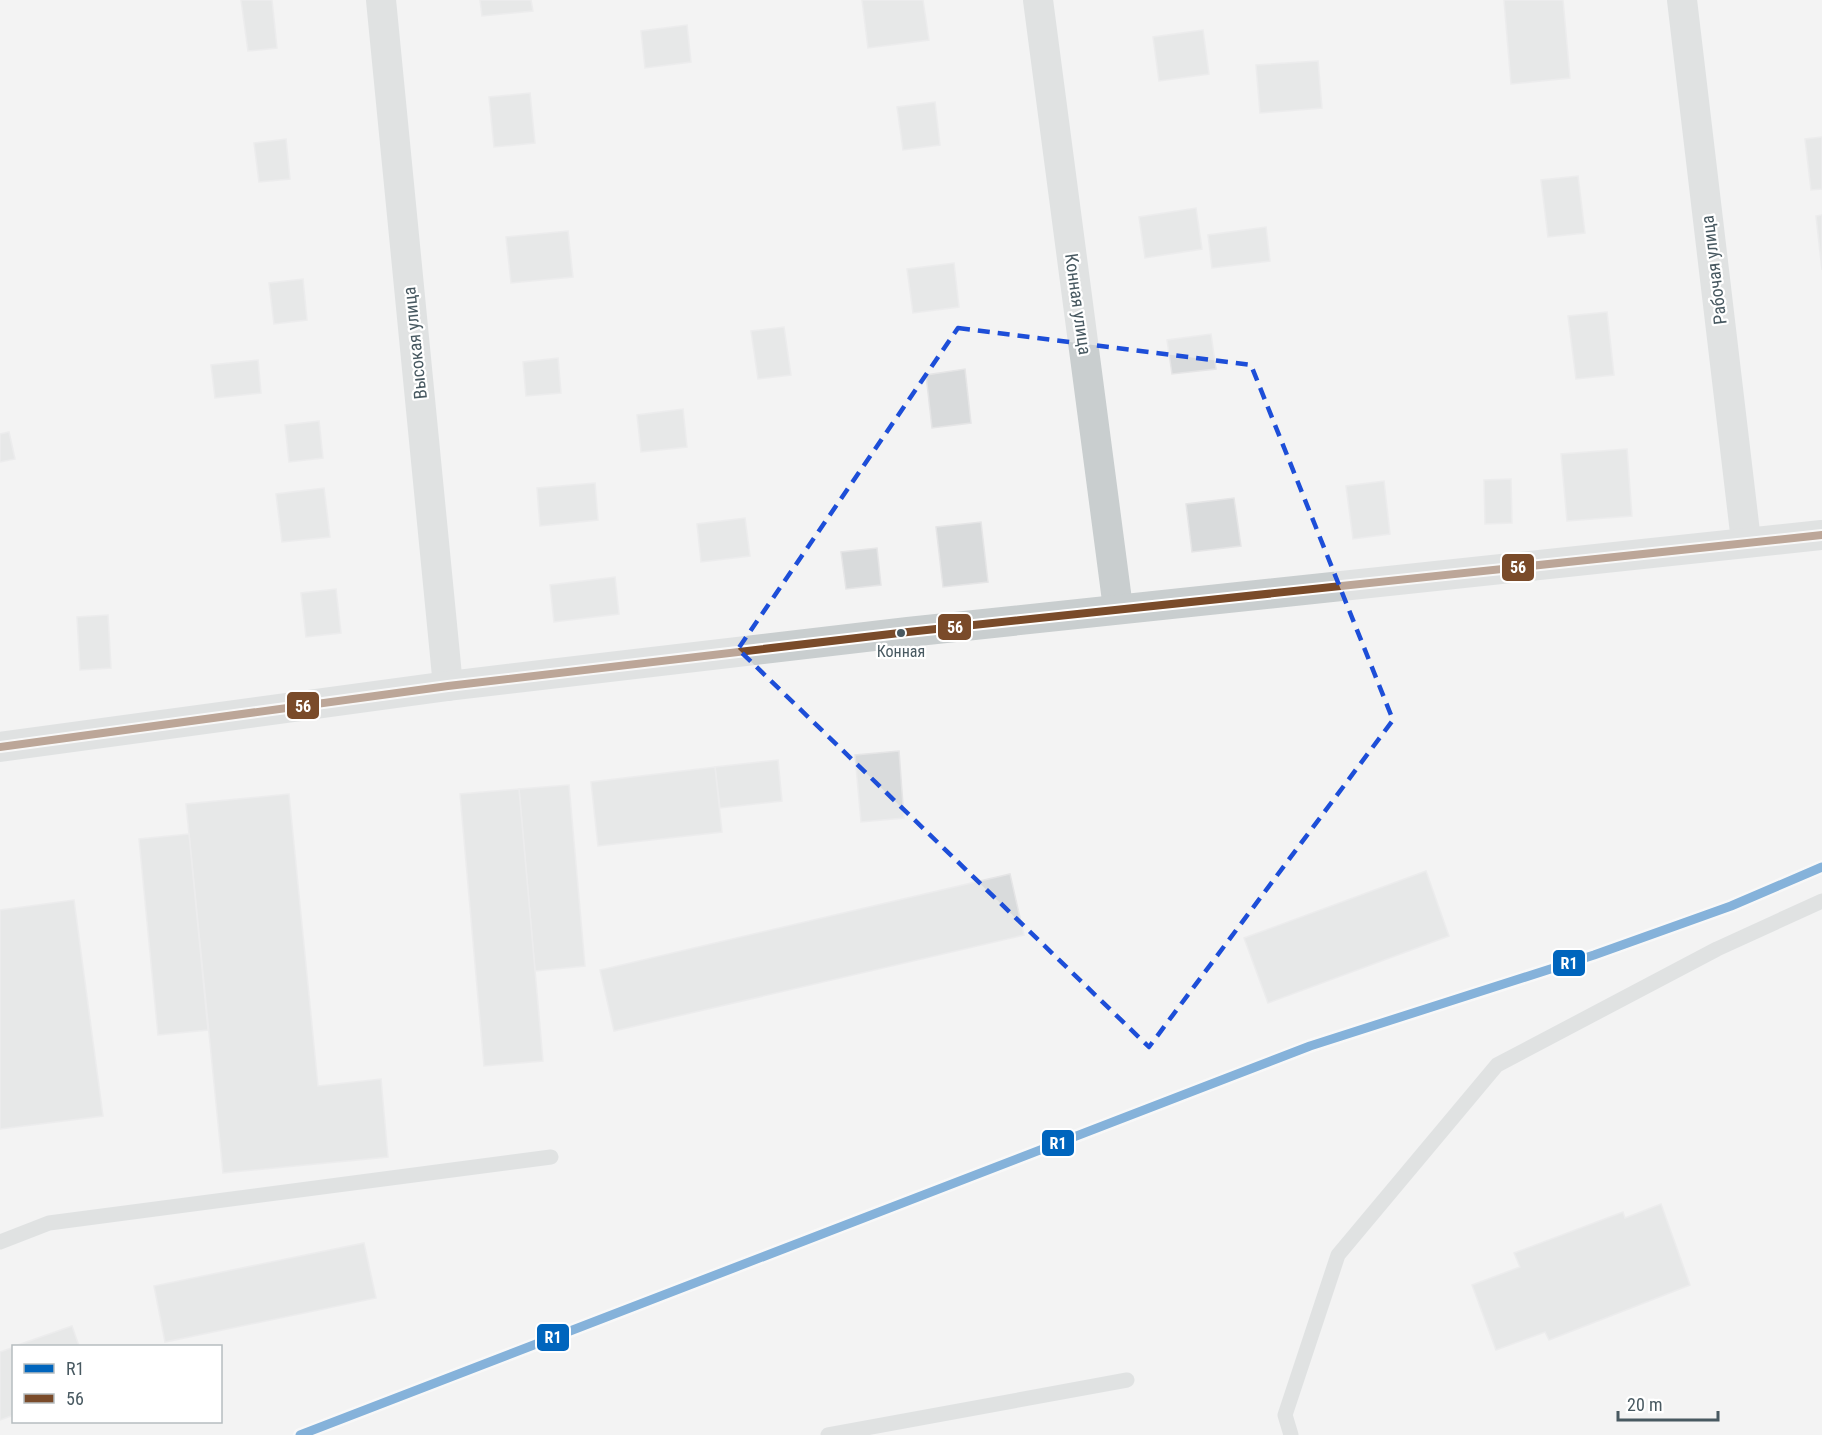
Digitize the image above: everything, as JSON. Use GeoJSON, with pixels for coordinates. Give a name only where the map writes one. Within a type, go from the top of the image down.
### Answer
{"type":"FeatureCollection","features":[{"type":"Feature","properties":{"kind":"street","name":"Высокая улица"},"geometry":{"type":"LineString","coordinates":[[381,0],[448,686]]}},
{"type":"Feature","properties":{"kind":"street","name":"Конная улица"},"geometry":{"type":"LineString","coordinates":[[1038,0],[1118,608]]}},
{"type":"Feature","properties":{"kind":"street","name":"Рабочая улица"},"geometry":{"type":"LineString","coordinates":[[1682,0],[1746,541]]}},
{"type":"Feature","properties":{"kind":"street"},"geometry":{"type":"LineString","coordinates":[[0,747],[448,686],[1118,608],[1746,541],[1822,535]]}},
{"type":"Feature","properties":{"kind":"lane"},"geometry":{"type":"LineString","coordinates":[[1291,1435],[1286,1415],[1338,1255],[1497,1065],[1717,949],[1822,902]]}},
{"type":"Feature","properties":{"kind":"lane"},"geometry":{"type":"LineString","coordinates":[[0,1242],[49,1223],[551,1157]]}},
{"type":"Feature","properties":{"kind":"lane"},"geometry":{"type":"LineString","coordinates":[[828,1435],[1127,1380]]}},
{"type":"Feature","properties":{"kind":"highlighted area"},"geometry":{"type":"Polygon","coordinates":[[[958,328],[1251,365],[1393,720],[1149,1047],[738,649],[958,328]]]}},
{"type":"Feature","properties":{"kind":"building"},"geometry":{"type":"Polygon","coordinates":[[[241,0],[272,0],[277,48],[248,51],[241,0]]]}},
{"type":"Feature","properties":{"kind":"building"},"geometry":{"type":"Polygon","coordinates":[[[480,0],[531,0],[533,11],[482,16],[480,0]]]}},
{"type":"Feature","properties":{"kind":"building"},"geometry":{"type":"Polygon","coordinates":[[[862,0],[923,0],[929,40],[868,48],[862,0]]]}},
{"type":"Feature","properties":{"kind":"building"},"geometry":{"type":"Polygon","coordinates":[[[1504,0],[1563,0],[1570,78],[1511,84],[1504,0]]]}},
{"type":"Feature","properties":{"kind":"building"},"geometry":{"type":"Polygon","coordinates":[[[687,25],[691,62],[645,68],[641,31],[687,25]]]}},
{"type":"Feature","properties":{"kind":"building"},"geometry":{"type":"Polygon","coordinates":[[[1203,30],[1209,74],[1159,81],[1153,37],[1203,30]]]}},
{"type":"Feature","properties":{"kind":"building"},"geometry":{"type":"Polygon","coordinates":[[[1318,61],[1322,108],[1260,113],[1256,65],[1318,61]]]}},
{"type":"Feature","properties":{"kind":"building"},"geometry":{"type":"Polygon","coordinates":[[[530,93],[535,143],[494,147],[489,97],[530,93]]]}},
{"type":"Feature","properties":{"kind":"building"},"geometry":{"type":"Polygon","coordinates":[[[935,102],[940,145],[903,150],[897,107],[935,102]]]}},
{"type":"Feature","properties":{"kind":"building"},"geometry":{"type":"Polygon","coordinates":[[[1822,137],[1822,189],[1811,190],[1805,139],[1822,137]]]}},
{"type":"Feature","properties":{"kind":"building"},"geometry":{"type":"Polygon","coordinates":[[[286,139],[290,179],[259,182],[254,143],[286,139]]]}},
{"type":"Feature","properties":{"kind":"building"},"geometry":{"type":"Polygon","coordinates":[[[1578,176],[1585,233],[1548,237],[1541,180],[1578,176]]]}},
{"type":"Feature","properties":{"kind":"building"},"geometry":{"type":"Polygon","coordinates":[[[1196,208],[1202,249],[1145,258],[1139,217],[1196,208]]]}},
{"type":"Feature","properties":{"kind":"building"},"geometry":{"type":"Polygon","coordinates":[[[1822,215],[1822,270],[1816,216],[1822,215]]]}},
{"type":"Feature","properties":{"kind":"building"},"geometry":{"type":"Polygon","coordinates":[[[1266,227],[1270,261],[1212,268],[1208,235],[1266,227]]]}},
{"type":"Feature","properties":{"kind":"building"},"geometry":{"type":"Polygon","coordinates":[[[568,231],[573,277],[511,283],[506,237],[568,231]]]}},
{"type":"Feature","properties":{"kind":"building"},"geometry":{"type":"Polygon","coordinates":[[[954,263],[959,307],[913,313],[907,269],[954,263]]]}},
{"type":"Feature","properties":{"kind":"building"},"geometry":{"type":"Polygon","coordinates":[[[303,279],[307,320],[274,324],[269,283],[303,279]]]}},
{"type":"Feature","properties":{"kind":"building"},"geometry":{"type":"Polygon","coordinates":[[[1607,312],[1614,375],[1576,379],[1568,316],[1607,312]]]}},
{"type":"Feature","properties":{"kind":"building"},"geometry":{"type":"Polygon","coordinates":[[[784,327],[791,375],[758,379],[751,331],[784,327]]]}},
{"type":"Feature","properties":{"kind":"building"},"geometry":{"type":"Polygon","coordinates":[[[1211,334],[1216,369],[1172,374],[1167,340],[1211,334]]]}},
{"type":"Feature","properties":{"kind":"building"},"geometry":{"type":"Polygon","coordinates":[[[558,358],[561,393],[526,396],[523,362],[558,358]]]}},
{"type":"Feature","properties":{"kind":"building"},"geometry":{"type":"Polygon","coordinates":[[[258,360],[261,393],[215,398],[211,365],[258,360]]]}},
{"type":"Feature","properties":{"kind":"building"},"geometry":{"type":"Polygon","coordinates":[[[965,369],[971,423],[932,428],[926,375],[965,369]]]}},
{"type":"Feature","properties":{"kind":"building"},"geometry":{"type":"Polygon","coordinates":[[[683,409],[687,447],[641,452],[637,415],[683,409]]]}},
{"type":"Feature","properties":{"kind":"building"},"geometry":{"type":"Polygon","coordinates":[[[319,421],[323,458],[289,462],[285,425],[319,421]]]}},
{"type":"Feature","properties":{"kind":"building"},"geometry":{"type":"Polygon","coordinates":[[[9,432],[15,459],[0,462],[0,434],[9,432]]]}},
{"type":"Feature","properties":{"kind":"building"},"geometry":{"type":"Polygon","coordinates":[[[1627,449],[1632,516],[1567,521],[1561,454],[1627,449]]]}},
{"type":"Feature","properties":{"kind":"building"},"geometry":{"type":"Polygon","coordinates":[[[1511,479],[1512,523],[1485,524],[1484,480],[1511,479]]]}},
{"type":"Feature","properties":{"kind":"building"},"geometry":{"type":"Polygon","coordinates":[[[1384,481],[1390,534],[1353,539],[1346,486],[1384,481]]]}},
{"type":"Feature","properties":{"kind":"building"},"geometry":{"type":"Polygon","coordinates":[[[595,483],[598,520],[540,526],[537,488],[595,483]]]}},
{"type":"Feature","properties":{"kind":"building"},"geometry":{"type":"Polygon","coordinates":[[[324,488],[330,537],[282,542],[276,494],[324,488]]]}},
{"type":"Feature","properties":{"kind":"building"},"geometry":{"type":"Polygon","coordinates":[[[1234,498],[1241,546],[1192,552],[1186,504],[1234,498]]]}},
{"type":"Feature","properties":{"kind":"building"},"geometry":{"type":"Polygon","coordinates":[[[745,518],[750,556],[701,562],[697,524],[745,518]]]}},
{"type":"Feature","properties":{"kind":"building"},"geometry":{"type":"Polygon","coordinates":[[[981,522],[988,582],[943,587],[936,527],[981,522]]]}},
{"type":"Feature","properties":{"kind":"building"},"geometry":{"type":"Polygon","coordinates":[[[877,548],[881,585],[846,589],[841,552],[877,548]]]}},
{"type":"Feature","properties":{"kind":"building"},"geometry":{"type":"Polygon","coordinates":[[[615,577],[619,614],[554,622],[550,585],[615,577]]]}},
{"type":"Feature","properties":{"kind":"building"},"geometry":{"type":"Polygon","coordinates":[[[336,589],[341,633],[306,637],[301,593],[336,589]]]}},
{"type":"Feature","properties":{"kind":"building"},"geometry":{"type":"Polygon","coordinates":[[[108,615],[111,668],[80,670],[77,617],[108,615]]]}},
{"type":"Feature","properties":{"kind":"building"},"geometry":{"type":"Polygon","coordinates":[[[899,751],[904,818],[861,822],[855,755],[899,751]]]}},
{"type":"Feature","properties":{"kind":"building"},"geometry":{"type":"Polygon","coordinates":[[[778,760],[782,801],[720,808],[715,767],[778,760]]]}},
{"type":"Feature","properties":{"kind":"building"},"geometry":{"type":"Polygon","coordinates":[[[715,767],[722,832],[598,846],[591,782],[715,767]]]}},
{"type":"Feature","properties":{"kind":"building"},"geometry":{"type":"Polygon","coordinates":[[[569,785],[585,966],[535,971],[519,789],[569,785]]]}},
{"type":"Feature","properties":{"kind":"building"},"geometry":{"type":"Polygon","coordinates":[[[519,789],[543,1061],[484,1066],[460,794],[519,789]]]}},
{"type":"Feature","properties":{"kind":"building"},"geometry":{"type":"Polygon","coordinates":[[[289,794],[318,1086],[381,1079],[388,1157],[223,1173],[186,804],[289,794]]]}},
{"type":"Feature","properties":{"kind":"building"},"geometry":{"type":"Polygon","coordinates":[[[189,834],[208,1030],[158,1035],[139,839],[189,834]]]}},
{"type":"Feature","properties":{"kind":"building"},"geometry":{"type":"Polygon","coordinates":[[[1426,871],[1449,936],[1268,1003],[1244,938],[1426,871]]]}},
{"type":"Feature","properties":{"kind":"building"},"geometry":{"type":"Polygon","coordinates":[[[1010,874],[1024,935],[614,1031],[600,970],[1010,874]]]}},
{"type":"Feature","properties":{"kind":"building"},"geometry":{"type":"Polygon","coordinates":[[[74,900],[103,1116],[0,1129],[0,910],[74,900]]]}},
{"type":"Feature","properties":{"kind":"building"},"geometry":{"type":"Polygon","coordinates":[[[1661,1204],[1690,1285],[1549,1340],[1545,1332],[1496,1350],[1472,1285],[1520,1267],[1514,1253],[1623,1212],[1625,1218],[1661,1204]]]}},
{"type":"Feature","properties":{"kind":"building"},"geometry":{"type":"Polygon","coordinates":[[[364,1243],[376,1298],[165,1342],[154,1286],[364,1243]]]}},
{"type":"Feature","properties":{"kind":"building"},"geometry":{"type":"Polygon","coordinates":[[[72,1326],[79,1345],[18,1345],[72,1326]]]}},
{"type":"Feature","properties":{"kind":"building"},"geometry":{"type":"Polygon","coordinates":[[[12,1348],[12,1416],[0,1420],[0,1352],[12,1348]]]}},
{"type":"Feature","properties":{"kind":"transit line","name":"56"},"geometry":{"type":"LineString","coordinates":[[0,747],[448,686],[908,632],[1822,535]]}},
{"type":"Feature","properties":{"kind":"transit line","name":"R1"},"geometry":{"type":"LineString","coordinates":[[300,1435],[1310,1046],[1594,955],[1731,906],[1822,867]]}},
{"type":"Feature","properties":{"kind":"place","name":"Конная"},"geometry":{"type":"Point","coordinates":[901,633]}}]}
